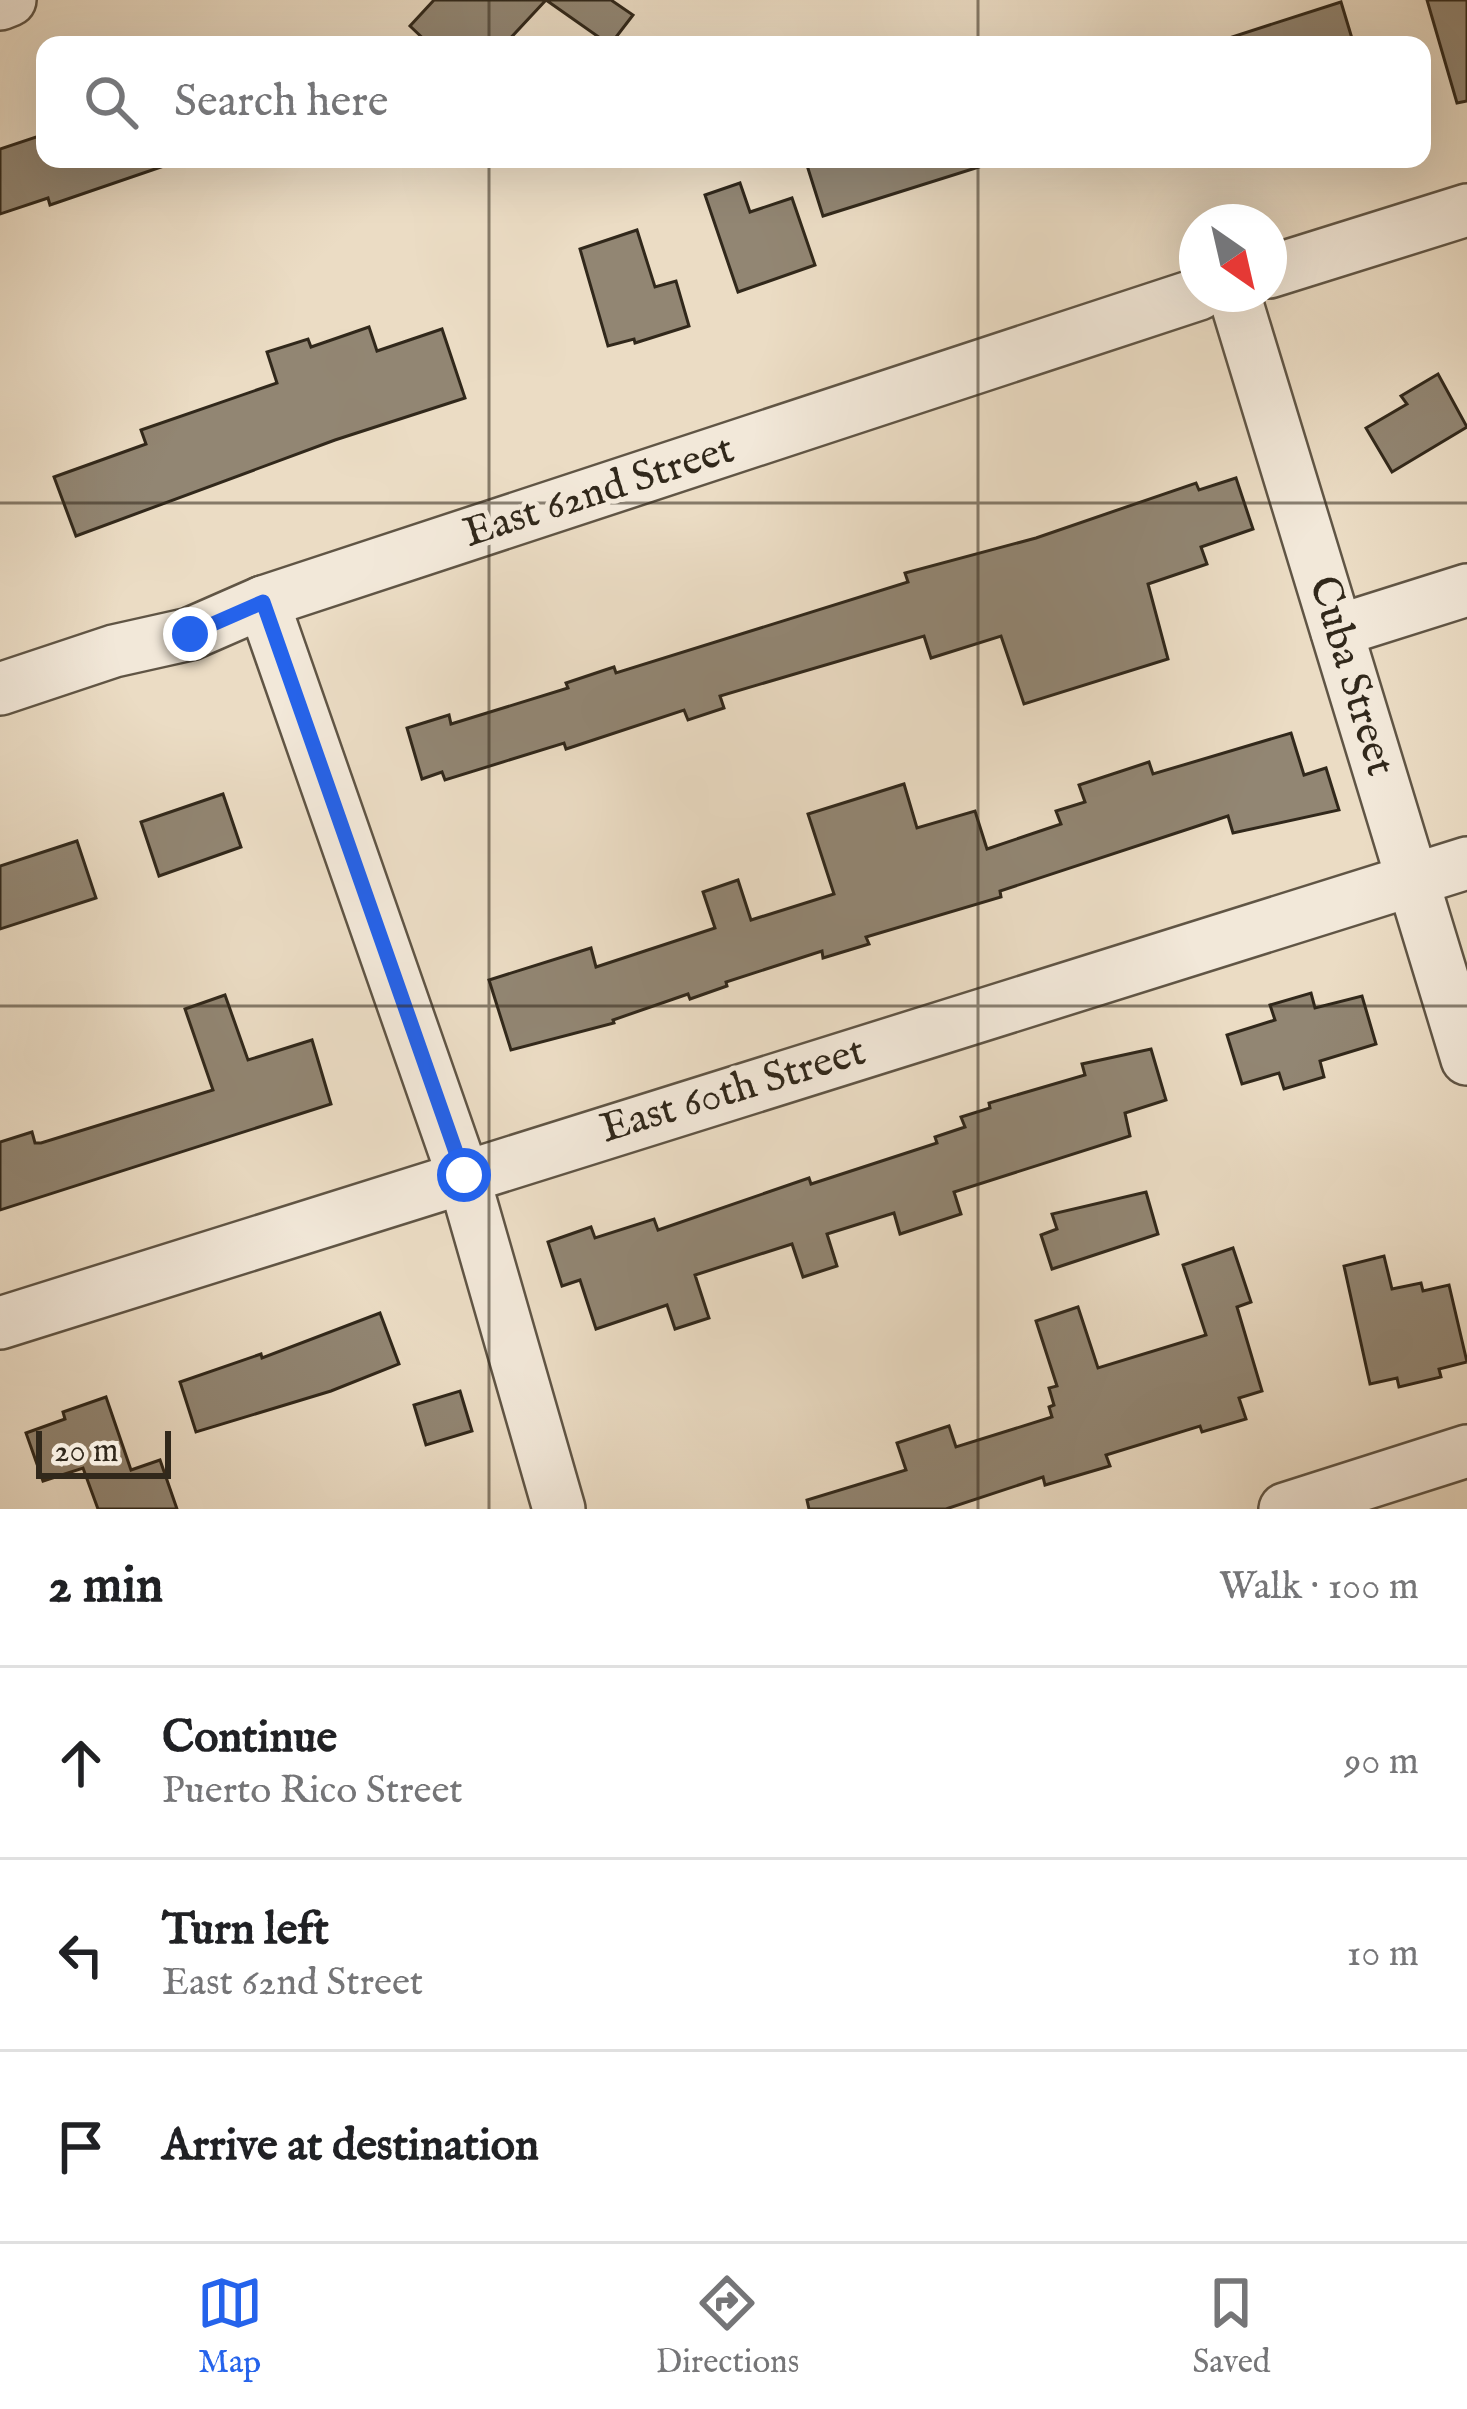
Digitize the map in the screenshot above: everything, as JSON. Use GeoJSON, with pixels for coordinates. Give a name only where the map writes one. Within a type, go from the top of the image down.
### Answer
{"type":"FeatureCollection","features":[{"type":"Feature","properties":{"kind":"street"},"geometry":{"type":"LineString","coordinates":[[0,4],[10,0]]}},
{"type":"Feature","properties":{"kind":"street"},"geometry":{"type":"LineString","coordinates":[[1287,266],[1467,210]]}},
{"type":"Feature","properties":{"kind":"street","name":"East 62nd Street"},"geometry":{"type":"LineString","coordinates":[[0,688],[114,651],[190,634],[263,602],[1179,301]]}},
{"type":"Feature","properties":{"kind":"street","name":"Cuba Street"},"geometry":{"type":"LineString","coordinates":[[1240,312],[1467,1059]]}},
{"type":"Feature","properties":{"kind":"street"},"geometry":{"type":"LineString","coordinates":[[1337,631],[1467,590]]}},
{"type":"Feature","properties":{"kind":"street"},"geometry":{"type":"LineString","coordinates":[[263,602],[464,1175],[560,1509]]}},
{"type":"Feature","properties":{"kind":"street","name":"East 60th Street"},"geometry":{"type":"LineString","coordinates":[[0,1323],[1467,863]]}},
{"type":"Feature","properties":{"kind":"street"},"geometry":{"type":"LineString","coordinates":[[1285,1509],[1467,1451]]}},
{"type":"Feature","properties":{"kind":"building"},"geometry":{"type":"Polygon","coordinates":[[[434,0],[546,0],[512,36],[421,36],[410,26],[434,0]]]}},
{"type":"Feature","properties":{"kind":"building"},"geometry":{"type":"Polygon","coordinates":[[[546,0],[611,0],[633,15],[617,36],[597,36],[546,0]]]}},
{"type":"Feature","properties":{"kind":"building"},"geometry":{"type":"Polygon","coordinates":[[[1427,0],[1467,0],[1467,101],[1457,103],[1427,0]]]}},
{"type":"Feature","properties":{"kind":"building"},"geometry":{"type":"Polygon","coordinates":[[[1341,2],[1351,36],[1235,36],[1341,2]]]}},
{"type":"Feature","properties":{"kind":"building"},"geometry":{"type":"Polygon","coordinates":[[[36,137],[36,168],[158,168],[50,205],[48,198],[0,214],[0,149],[36,137]]]}},
{"type":"Feature","properties":{"kind":"building"},"geometry":{"type":"Polygon","coordinates":[[[808,168],[976,168],[823,216],[808,168]]]}},
{"type":"Feature","properties":{"kind":"building"},"geometry":{"type":"Polygon","coordinates":[[[740,183],[750,212],[792,198],[815,265],[738,292],[705,195],[740,183]]]}},
{"type":"Feature","properties":{"kind":"building"},"geometry":{"type":"Polygon","coordinates":[[[637,230],[655,287],[676,281],[689,326],[608,346],[580,249],[637,230]]]}},
{"type":"Feature","properties":{"kind":"building"},"geometry":{"type":"Polygon","coordinates":[[[369,327],[377,351],[442,329],[465,398],[335,440],[76,536],[54,477],[146,444],[141,430],[277,383],[267,352],[308,339],[311,347],[369,327]]]}},
{"type":"Feature","properties":{"kind":"building"},"geometry":{"type":"Polygon","coordinates":[[[1438,374],[1467,427],[1392,472],[1366,428],[1407,404],[1401,396],[1438,374]]]}},
{"type":"Feature","properties":{"kind":"building"},"geometry":{"type":"Polygon","coordinates":[[[1236,478],[1253,529],[1201,547],[1207,564],[1148,584],[1168,659],[1024,704],[1001,636],[931,658],[924,636],[720,696],[724,708],[688,720],[684,710],[566,749],[564,743],[445,780],[442,772],[422,779],[407,728],[449,715],[451,724],[568,688],[566,683],[614,667],[616,673],[908,582],[905,573],[1036,538],[1196,483],[1199,490],[1236,478]]]}},
{"type":"Feature","properties":{"kind":"building"},"geometry":{"type":"Polygon","coordinates":[[[1291,733],[1304,775],[1326,768],[1339,810],[1233,833],[1228,816],[1000,891],[1001,897],[866,937],[869,944],[823,958],[822,951],[726,982],[727,986],[690,999],[688,994],[614,1023],[511,1050],[489,980],[591,948],[596,967],[715,928],[703,892],[738,880],[751,920],[834,894],[808,814],[904,784],[917,828],[975,811],[987,849],[1061,824],[1056,811],[1085,802],[1079,785],[1149,762],[1153,774],[1291,733]]]}},
{"type":"Feature","properties":{"kind":"building"},"geometry":{"type":"Polygon","coordinates":[[[223,794],[241,847],[159,876],[141,822],[223,794]]]}},
{"type":"Feature","properties":{"kind":"building"},"geometry":{"type":"Polygon","coordinates":[[[77,841],[96,898],[0,929],[0,866],[77,841]]]}},
{"type":"Feature","properties":{"kind":"building"},"geometry":{"type":"Polygon","coordinates":[[[1311,993],[1315,1008],[1362,996],[1376,1044],[1320,1061],[1324,1077],[1284,1089],[1279,1073],[1242,1084],[1227,1035],[1275,1020],[1270,1005],[1311,993]]]}},
{"type":"Feature","properties":{"kind":"building"},"geometry":{"type":"Polygon","coordinates":[[[225,995],[248,1060],[312,1040],[331,1104],[0,1210],[0,1142],[32,1132],[35,1143],[41,1143],[213,1090],[185,1009],[225,995]]]}},
{"type":"Feature","properties":{"kind":"building"},"geometry":{"type":"Polygon","coordinates":[[[1151,1049],[1166,1100],[1125,1113],[1130,1136],[954,1192],[961,1214],[900,1234],[894,1213],[827,1234],[837,1266],[803,1277],[792,1244],[695,1275],[709,1318],[675,1329],[667,1305],[596,1329],[580,1280],[562,1286],[548,1242],[591,1227],[595,1238],[654,1219],[658,1230],[809,1178],[811,1184],[937,1143],[935,1137],[965,1127],[961,1117],[990,1108],[989,1103],[1085,1075],[1082,1064],[1151,1049]]]}},
{"type":"Feature","properties":{"kind":"building"},"geometry":{"type":"Polygon","coordinates":[[[1146,1192],[1158,1234],[1052,1269],[1041,1235],[1057,1229],[1052,1214],[1146,1192]]]}},
{"type":"Feature","properties":{"kind":"building"},"geometry":{"type":"Polygon","coordinates":[[[1233,1248],[1251,1302],[1237,1307],[1262,1391],[1239,1398],[1246,1419],[1202,1432],[1200,1426],[1106,1455],[1110,1466],[1045,1485],[1043,1477],[946,1509],[809,1509],[807,1500],[906,1470],[897,1443],[949,1426],[956,1447],[1052,1417],[1049,1388],[1057,1386],[1036,1321],[1078,1307],[1098,1368],[1206,1335],[1183,1265],[1233,1248]]]}},
{"type":"Feature","properties":{"kind":"building"},"geometry":{"type":"Polygon","coordinates":[[[1384,1256],[1392,1289],[1421,1283],[1423,1291],[1449,1285],[1467,1362],[1439,1369],[1441,1377],[1399,1387],[1397,1378],[1370,1384],[1344,1266],[1384,1256]]]}},
{"type":"Feature","properties":{"kind":"building"},"geometry":{"type":"Polygon","coordinates":[[[380,1313],[399,1364],[331,1391],[196,1432],[180,1382],[261,1354],[262,1358],[380,1313]]]}},
{"type":"Feature","properties":{"kind":"building"},"geometry":{"type":"Polygon","coordinates":[[[460,1391],[472,1431],[426,1445],[414,1405],[460,1391]]]}},
{"type":"Feature","properties":{"kind":"building"},"geometry":{"type":"Polygon","coordinates":[[[106,1397],[131,1470],[160,1460],[177,1509],[98,1509],[83,1468],[43,1481],[26,1433],[65,1419],[63,1412],[106,1397]]]}},
{"type":"Feature","properties":{"kind":"route"},"geometry":{"type":"LineString","coordinates":[[190,634],[263,602],[464,1175]]}}]}
